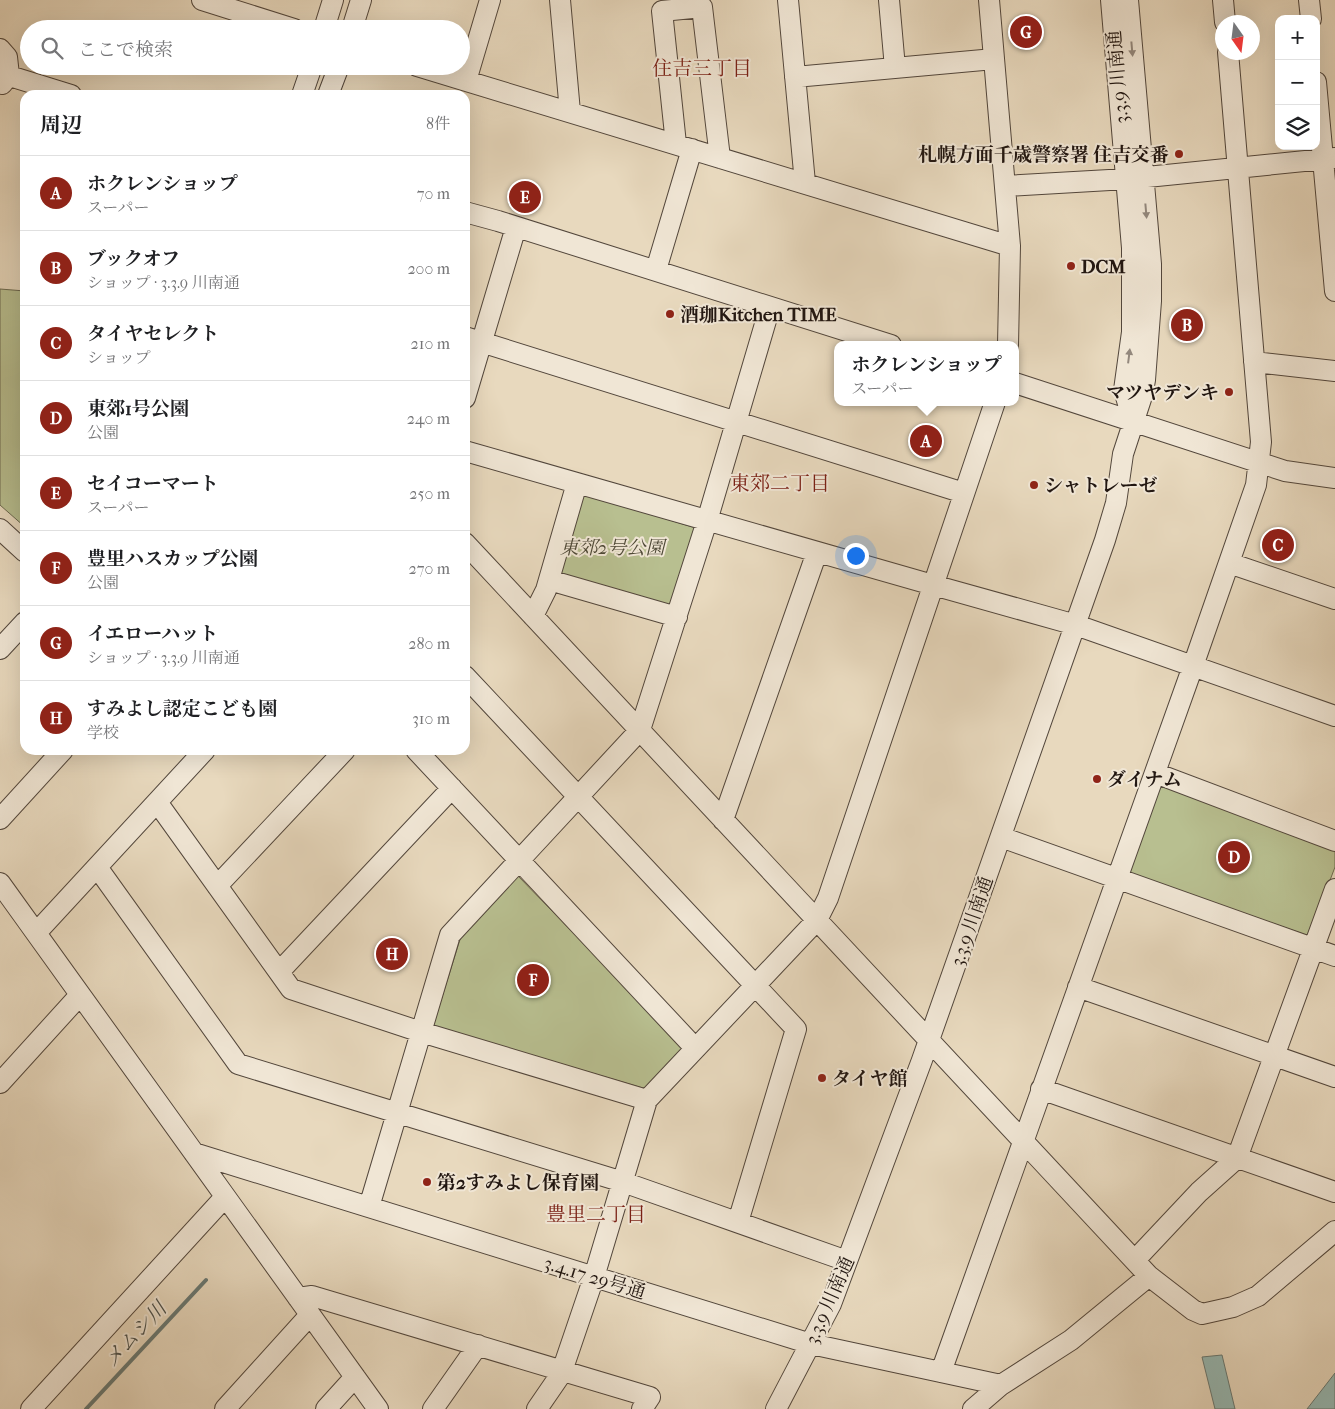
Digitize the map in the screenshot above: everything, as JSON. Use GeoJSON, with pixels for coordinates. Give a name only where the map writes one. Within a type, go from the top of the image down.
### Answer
{"type":"FeatureCollection","features":[{"type":"Feature","properties":{"kind":"street"},"geometry":{"type":"LineString","coordinates":[[327,20],[333,0]]}},
{"type":"Feature","properties":{"kind":"street"},"geometry":{"type":"LineString","coordinates":[[355,20],[361,0]]}},
{"type":"Feature","properties":{"kind":"street"},"geometry":{"type":"LineString","coordinates":[[470,68],[490,0]]}},
{"type":"Feature","properties":{"kind":"street"},"geometry":{"type":"LineString","coordinates":[[560,0],[570,112]]}},
{"type":"Feature","properties":{"kind":"street"},"geometry":{"type":"LineString","coordinates":[[788,0],[805,183]]}},
{"type":"Feature","properties":{"kind":"street"},"geometry":{"type":"LineString","coordinates":[[889,0],[895,68]]}},
{"type":"Feature","properties":{"kind":"street"},"geometry":{"type":"LineString","coordinates":[[989,0],[1010,246],[1008,341]]}},
{"type":"Feature","properties":{"kind":"street","name":"3.3.9 川南通"},"geometry":{"type":"LineString","coordinates":[[1111,0],[1135,178]]}},
{"type":"Feature","properties":{"kind":"street","name":"3.3.9 川南通"},"geometry":{"type":"LineString","coordinates":[[776,1409],[831,1304],[929,1041],[1106,540],[1116,503],[1123,454],[1134,421],[1124,390],[1132,324],[1132,248],[1135,178],[1128,0]]}},
{"type":"Feature","properties":{"kind":"street"},"geometry":{"type":"LineString","coordinates":[[1223,0],[1224,15]]}},
{"type":"Feature","properties":{"kind":"street"},"geometry":{"type":"LineString","coordinates":[[1309,0],[1310,15]]}},
{"type":"Feature","properties":{"kind":"street"},"geometry":{"type":"LineString","coordinates":[[213,2],[267,20]]}},
{"type":"Feature","properties":{"kind":"street"},"geometry":{"type":"LineString","coordinates":[[656,270],[684,146],[662,11],[702,7],[720,158]]}},
{"type":"Feature","properties":{"kind":"street"},"geometry":{"type":"LineString","coordinates":[[0,49],[8,57],[3,78],[51,90]]}},
{"type":"Feature","properties":{"kind":"street"},"geometry":{"type":"LineString","coordinates":[[795,77],[994,58]]}},
{"type":"Feature","properties":{"kind":"street"},"geometry":{"type":"LineString","coordinates":[[941,1372],[1256,485],[1261,442],[1229,60]]}},
{"type":"Feature","properties":{"kind":"street"},"geometry":{"type":"LineString","coordinates":[[304,90],[309,75]]}},
{"type":"Feature","properties":{"kind":"street"},"geometry":{"type":"LineString","coordinates":[[330,90],[336,75]]}},
{"type":"Feature","properties":{"kind":"street"},"geometry":{"type":"LineString","coordinates":[[446,75],[1010,246]]}},
{"type":"Feature","properties":{"kind":"street"},"geometry":{"type":"LineString","coordinates":[[466,81],[468,75]]}},
{"type":"Feature","properties":{"kind":"street"},"geometry":{"type":"LineString","coordinates":[[1320,105],[1329,158],[1335,291]]}},
{"type":"Feature","properties":{"kind":"street"},"geometry":{"type":"LineString","coordinates":[[1005,186],[1135,178],[1329,158]]}},
{"type":"Feature","properties":{"kind":"street"},"geometry":{"type":"LineString","coordinates":[[470,213],[656,270],[878,341]]}},
{"type":"Feature","properties":{"kind":"street"},"geometry":{"type":"LineString","coordinates":[[470,366],[474,340],[516,227]]}},
{"type":"Feature","properties":{"kind":"street"},"geometry":{"type":"LineString","coordinates":[[369,1207],[450,935],[640,730],[707,520],[770,307]]}},
{"type":"Feature","properties":{"kind":"street"},"geometry":{"type":"LineString","coordinates":[[474,340],[964,493]]}},
{"type":"Feature","properties":{"kind":"street"},"geometry":{"type":"LineString","coordinates":[[1254,362],[1335,371]]}},
{"type":"Feature","properties":{"kind":"street"},"geometry":{"type":"LineString","coordinates":[[1019,384],[1284,471],[1335,478]]}},
{"type":"Feature","properties":{"kind":"street"},"geometry":{"type":"LineString","coordinates":[[537,1409],[562,1370],[594,1277],[647,1100],[817,920],[828,898],[994,406]]}},
{"type":"Feature","properties":{"kind":"street"},"geometry":{"type":"LineString","coordinates":[[470,452],[1076,624],[1335,716]]}},
{"type":"Feature","properties":{"kind":"street"},"geometry":{"type":"LineString","coordinates":[[534,616],[546,590],[578,483]]}},
{"type":"Feature","properties":{"kind":"street"},"geometry":{"type":"LineString","coordinates":[[0,529],[20,547]]}},
{"type":"Feature","properties":{"kind":"street"},"geometry":{"type":"LineString","coordinates":[[470,547],[1150,1276],[1193,1310],[1202,1314],[1232,1307],[1258,1296],[1335,1231]]}},
{"type":"Feature","properties":{"kind":"street"},"geometry":{"type":"LineString","coordinates":[[724,820],[818,552]]}},
{"type":"Feature","properties":{"kind":"street"},"geometry":{"type":"LineString","coordinates":[[1229,564],[1335,598]]}},
{"type":"Feature","properties":{"kind":"street"},"geometry":{"type":"LineString","coordinates":[[549,580],[676,617]]}},
{"type":"Feature","properties":{"kind":"street"},"geometry":{"type":"LineString","coordinates":[[0,649],[20,627]]}},
{"type":"Feature","properties":{"kind":"street"},"geometry":{"type":"LineString","coordinates":[[470,681],[796,1029],[738,1222]]}},
{"type":"Feature","properties":{"kind":"street"},"geometry":{"type":"LineString","coordinates":[[0,819],[58,755]]}},
{"type":"Feature","properties":{"kind":"street"},"geometry":{"type":"LineString","coordinates":[[36,933],[201,755]]}},
{"type":"Feature","properties":{"kind":"street"},"geometry":{"type":"LineString","coordinates":[[217,886],[340,755]]}},
{"type":"Feature","properties":{"kind":"street"},"geometry":{"type":"LineString","coordinates":[[421,755],[696,1048]]}},
{"type":"Feature","properties":{"kind":"street"},"geometry":{"type":"LineString","coordinates":[[1155,773],[1335,841]]}},
{"type":"Feature","properties":{"kind":"street"},"geometry":{"type":"LineString","coordinates":[[279,972],[452,788]]}},
{"type":"Feature","properties":{"kind":"street"},"geometry":{"type":"LineString","coordinates":[[157,802],[291,989],[421,1032],[647,1100]]}},
{"type":"Feature","properties":{"kind":"street"},"geometry":{"type":"LineString","coordinates":[[1001,837],[1335,956]]}},
{"type":"Feature","properties":{"kind":"street"},"geometry":{"type":"LineString","coordinates":[[97,867],[238,1064],[623,1182],[847,1261]]}},
{"type":"Feature","properties":{"kind":"street"},"geometry":{"type":"LineString","coordinates":[[0,883],[378,1409]]}},
{"type":"Feature","properties":{"kind":"street"},"geometry":{"type":"LineString","coordinates":[[1135,1260],[1199,1192],[1237,1158],[1335,889]]}},
{"type":"Feature","properties":{"kind":"street"},"geometry":{"type":"LineString","coordinates":[[1078,987],[1335,1077]]}},
{"type":"Feature","properties":{"kind":"street"},"geometry":{"type":"LineString","coordinates":[[0,1083],[80,995]]}},
{"type":"Feature","properties":{"kind":"street"},"geometry":{"type":"LineString","coordinates":[[1041,1089],[1335,1192]]}},
{"type":"Feature","properties":{"kind":"street","name":"3.4.17 29号通"},"geometry":{"type":"LineString","coordinates":[[194,1153],[811,1344],[1001,1385]]}},
{"type":"Feature","properties":{"kind":"street"},"geometry":{"type":"LineString","coordinates":[[31,1409],[225,1197]]}},
{"type":"Feature","properties":{"kind":"street"},"geometry":{"type":"LineString","coordinates":[[973,1409],[1001,1385],[1072,1340],[1150,1276]]}},
{"type":"Feature","properties":{"kind":"street"},"geometry":{"type":"LineString","coordinates":[[298,1298],[312,1296],[650,1397],[642,1409]]}},
{"type":"Feature","properties":{"kind":"street"},"geometry":{"type":"LineString","coordinates":[[226,1409],[310,1315]]}},
{"type":"Feature","properties":{"kind":"street"},"geometry":{"type":"LineString","coordinates":[[432,1409],[478,1345]]}},
{"type":"Feature","properties":{"kind":"street"},"geometry":{"type":"LineString","coordinates":[[326,1409],[355,1377]]}},
{"type":"Feature","properties":{"kind":"green space"},"geometry":{"type":"Polygon","coordinates":[[[0,289],[20,291],[20,523],[0,505],[0,289]]]}},
{"type":"Feature","properties":{"kind":"green space","name":"東郊2号公園"},"geometry":{"type":"Polygon","coordinates":[[[582,493],[699,529],[674,609],[555,576],[582,493]]]}},
{"type":"Feature","properties":{"kind":"green space"},"geometry":{"type":"Polygon","coordinates":[[[1161,784],[1335,846],[1335,867],[1309,936],[1128,873],[1161,784]]]}},
{"type":"Feature","properties":{"kind":"green space"},"geometry":{"type":"Polygon","coordinates":[[[518,876],[685,1048],[646,1089],[433,1026],[462,933],[518,876]]]}},
{"type":"Feature","properties":{"kind":"water"},"geometry":{"type":"Polygon","coordinates":[[[1222,1355],[1235,1409],[1215,1409],[1202,1357],[1222,1355]]]}},
{"type":"Feature","properties":{"kind":"water"},"geometry":{"type":"Polygon","coordinates":[[[1335,1373],[1335,1409],[1307,1409],[1335,1373]]]}},
{"type":"Feature","properties":{"kind":"waterway","name":"メムシ川"},"geometry":{"type":"LineString","coordinates":[[86,1409],[206,1280]]}},
{"type":"Feature","properties":{"kind":"place","name":"イエローハット"},"geometry":{"type":"Point","coordinates":[1026,32]}},
{"type":"Feature","properties":{"kind":"place","name":"札幌方面千歳警察署 住吉交番"},"geometry":{"type":"Point","coordinates":[1179,154]}},
{"type":"Feature","properties":{"kind":"place","name":"セイコーマート"},"geometry":{"type":"Point","coordinates":[525,197]}},
{"type":"Feature","properties":{"kind":"place","name":"DCM"},"geometry":{"type":"Point","coordinates":[1071,266]}},
{"type":"Feature","properties":{"kind":"place","name":"酒珈Kitchen TIME"},"geometry":{"type":"Point","coordinates":[670,314]}},
{"type":"Feature","properties":{"kind":"place","name":"ブックオフ"},"geometry":{"type":"Point","coordinates":[1187,325]}},
{"type":"Feature","properties":{"kind":"place","name":"マツヤデンキ"},"geometry":{"type":"Point","coordinates":[1229,392]}},
{"type":"Feature","properties":{"kind":"place","name":"ホクレンショップ"},"geometry":{"type":"Point","coordinates":[926,441]}},
{"type":"Feature","properties":{"kind":"place","name":"シャトレーゼ"},"geometry":{"type":"Point","coordinates":[1034,485]}},
{"type":"Feature","properties":{"kind":"place","name":"タイヤセレクト"},"geometry":{"type":"Point","coordinates":[1278,545]}},
{"type":"Feature","properties":{"kind":"place","name":"ダイナム"},"geometry":{"type":"Point","coordinates":[1097,779]}},
{"type":"Feature","properties":{"kind":"place","name":"東郊1号公園"},"geometry":{"type":"Point","coordinates":[1234,857]}},
{"type":"Feature","properties":{"kind":"place","name":"すみよし認定こども園"},"geometry":{"type":"Point","coordinates":[392,954]}},
{"type":"Feature","properties":{"kind":"place","name":"豊里ハスカップ公園"},"geometry":{"type":"Point","coordinates":[533,980]}},
{"type":"Feature","properties":{"kind":"place","name":"タイヤ館"},"geometry":{"type":"Point","coordinates":[822,1078]}},
{"type":"Feature","properties":{"kind":"place","name":"第2すみよし保育園"},"geometry":{"type":"Point","coordinates":[427,1182]}},
{"type":"Feature","properties":{"kind":"district","name":"住吉三丁目"},"geometry":{"type":"Point","coordinates":[702,68]}},
{"type":"Feature","properties":{"kind":"district","name":"東郊二丁目"},"geometry":{"type":"Point","coordinates":[780,483]}},
{"type":"Feature","properties":{"kind":"district","name":"豊里二丁目"},"geometry":{"type":"Point","coordinates":[596,1214]}}]}
